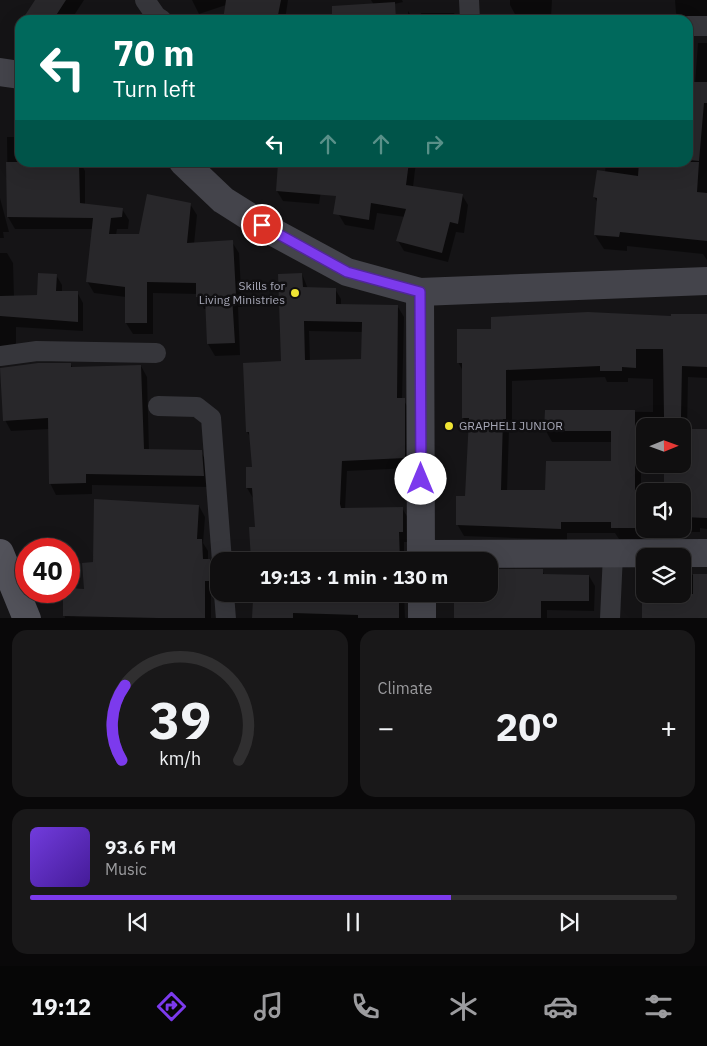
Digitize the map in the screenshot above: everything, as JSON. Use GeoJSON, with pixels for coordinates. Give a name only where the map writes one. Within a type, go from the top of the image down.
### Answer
{"type":"FeatureCollection","features":[{"type":"Feature","properties":{"kind":"main road"},"geometry":{"type":"LineString","coordinates":[[0,553],[27,618]]}},
{"type":"Feature","properties":{"kind":"street"},"geometry":{"type":"LineString","coordinates":[[145,0],[155,15]]}},
{"type":"Feature","properties":{"kind":"street"},"geometry":{"type":"LineString","coordinates":[[469,0],[470,15]]}},
{"type":"Feature","properties":{"kind":"street"},"geometry":{"type":"LineString","coordinates":[[693,26],[707,26]]}},
{"type":"Feature","properties":{"kind":"street"},"geometry":{"type":"LineString","coordinates":[[0,72],[15,74]]}},
{"type":"Feature","properties":{"kind":"street"},"geometry":{"type":"LineString","coordinates":[[188,167],[224,200],[274,233],[347,272],[420,292],[707,281]]}},
{"type":"Feature","properties":{"kind":"street"},"geometry":{"type":"LineString","coordinates":[[420,292],[421,552]]}},
{"type":"Feature","properties":{"kind":"street"},"geometry":{"type":"LineString","coordinates":[[0,356],[37,351],[156,353]]}},
{"type":"Feature","properties":{"kind":"street"},"geometry":{"type":"LineString","coordinates":[[158,406],[197,407],[211,418],[221,552]]}},
{"type":"Feature","properties":{"kind":"street"},"geometry":{"type":"LineString","coordinates":[[498,556],[707,553]]}},
{"type":"Feature","properties":{"kind":"street"},"geometry":{"type":"LineString","coordinates":[[610,618],[613,554]]}},
{"type":"Feature","properties":{"kind":"street"},"geometry":{"type":"LineString","coordinates":[[225,602],[226,618]]}},
{"type":"Feature","properties":{"kind":"street"},"geometry":{"type":"LineString","coordinates":[[422,602],[422,618]]}},
{"type":"Feature","properties":{"kind":"building"},"geometry":{"type":"Polygon","coordinates":[[[35,0],[66,0],[56,15],[25,15],[35,0]]]}},
{"type":"Feature","properties":{"kind":"building"},"geometry":{"type":"Polygon","coordinates":[[[226,0],[281,0],[278,15],[224,15],[226,0]]]}},
{"type":"Feature","properties":{"kind":"building"},"geometry":{"type":"Polygon","coordinates":[[[395,2],[396,15],[332,15],[332,6],[395,2]]]}},
{"type":"Feature","properties":{"kind":"building"},"geometry":{"type":"Polygon","coordinates":[[[693,82],[707,82],[707,103],[704,103],[699,161],[693,160],[693,82]]]}},
{"type":"Feature","properties":{"kind":"building"},"geometry":{"type":"Polygon","coordinates":[[[6,162],[15,162],[15,167],[79,167],[80,203],[123,208],[122,217],[111,218],[109,234],[139,234],[147,194],[191,203],[187,243],[233,240],[236,295],[232,296],[235,343],[207,344],[205,297],[196,297],[196,283],[147,282],[147,323],[125,323],[125,287],[86,282],[93,218],[7,217],[6,162]]]}},
{"type":"Feature","properties":{"kind":"building"},"geometry":{"type":"Polygon","coordinates":[[[693,162],[699,162],[697,192],[707,193],[707,241],[620,232],[619,237],[594,235],[597,198],[593,197],[597,170],[638,176],[639,167],[693,167],[693,162]]]}},
{"type":"Feature","properties":{"kind":"building"},"geometry":{"type":"Polygon","coordinates":[[[278,167],[408,167],[406,185],[463,194],[458,224],[450,222],[442,253],[396,241],[406,209],[371,203],[369,220],[333,214],[336,196],[276,191],[278,167]]]}},
{"type":"Feature","properties":{"kind":"building"},"geometry":{"type":"Polygon","coordinates":[[[38,273],[57,274],[56,291],[78,291],[78,322],[0,316],[0,296],[37,295],[38,273]]]}},
{"type":"Feature","properties":{"kind":"building"},"geometry":{"type":"Polygon","coordinates":[[[302,273],[303,287],[336,288],[336,304],[398,305],[397,398],[405,398],[405,458],[342,461],[340,504],[341,508],[403,507],[403,532],[399,532],[400,552],[250,552],[249,527],[255,527],[252,488],[246,488],[246,467],[252,467],[249,432],[246,432],[243,363],[281,361],[278,274],[302,273]],[[304,321],[305,360],[361,359],[362,322],[304,321]]]}},
{"type":"Feature","properties":{"kind":"building"},"geometry":{"type":"Polygon","coordinates":[[[588,312],[671,316],[671,314],[707,314],[707,367],[682,366],[681,417],[664,417],[663,349],[636,349],[636,368],[622,367],[622,371],[600,371],[600,366],[506,370],[506,419],[503,419],[501,490],[545,490],[546,461],[611,461],[611,431],[544,431],[545,410],[635,410],[636,528],[611,528],[611,522],[561,522],[561,529],[456,525],[456,496],[465,496],[469,418],[462,418],[462,363],[457,363],[457,329],[491,329],[491,317],[588,312]]]}},
{"type":"Feature","properties":{"kind":"building"},"geometry":{"type":"Polygon","coordinates":[[[38,363],[71,363],[71,367],[141,365],[144,449],[202,450],[204,476],[86,474],[86,483],[49,484],[48,418],[3,421],[0,368],[38,363]]]}},
{"type":"Feature","properties":{"kind":"building"},"geometry":{"type":"Polygon","coordinates":[[[691,429],[707,429],[707,518],[691,517],[691,483],[664,483],[664,473],[691,473],[691,429]]]}},
{"type":"Feature","properties":{"kind":"building"},"geometry":{"type":"Polygon","coordinates":[[[94,499],[199,505],[197,539],[202,539],[203,559],[210,559],[210,581],[205,581],[205,618],[63,616],[63,603],[80,603],[80,589],[84,589],[82,563],[93,562],[94,499]]]}},
{"type":"Feature","properties":{"kind":"building"},"geometry":{"type":"Polygon","coordinates":[[[498,569],[543,569],[543,574],[589,575],[589,601],[541,601],[541,618],[454,618],[454,602],[498,602],[498,569]]]}},
{"type":"Feature","properties":{"kind":"building"},"geometry":{"type":"Polygon","coordinates":[[[693,574],[707,574],[707,618],[642,618],[642,603],[691,603],[691,594],[693,594],[693,574]]]}},
{"type":"Feature","properties":{"kind":"building"},"geometry":{"type":"Polygon","coordinates":[[[253,602],[399,602],[399,618],[358,618],[358,615],[293,613],[293,618],[252,618],[253,602]]]}},
{"type":"Feature","properties":{"kind":"place","name":"Skills for Living Ministries"},"geometry":{"type":"Point","coordinates":[295,293]}},
{"type":"Feature","properties":{"kind":"place","name":"GRAPHELI JUNIOR"},"geometry":{"type":"Point","coordinates":[449,426]}},
{"type":"Feature","properties":{"kind":"route"},"geometry":{"type":"LineString","coordinates":[[262,225],[347,272],[420,292],[421,479]]}}]}
